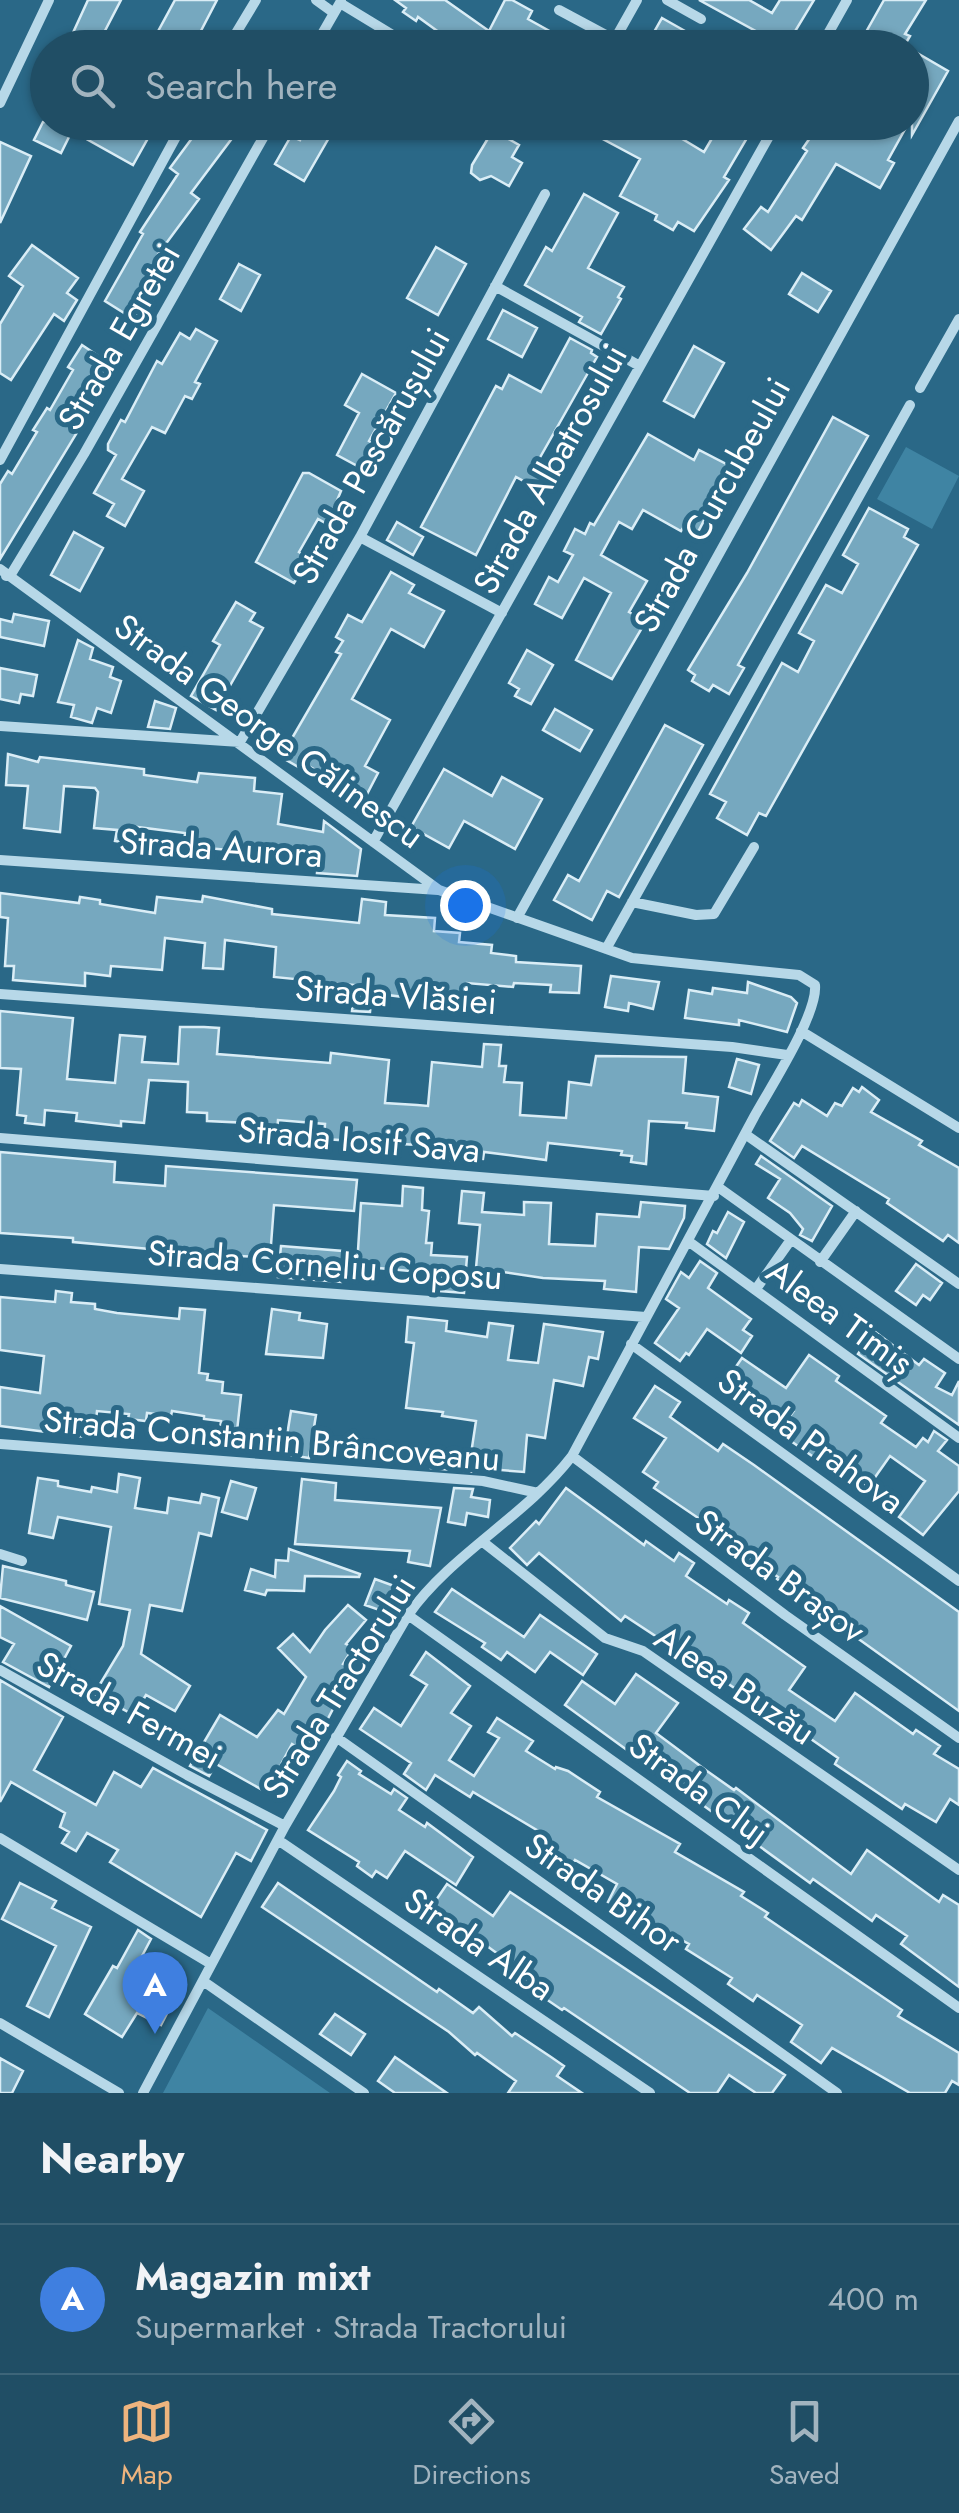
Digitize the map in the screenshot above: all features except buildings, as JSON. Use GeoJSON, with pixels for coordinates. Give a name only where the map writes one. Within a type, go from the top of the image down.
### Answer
{"type":"FeatureCollection","features":[{"type":"Feature","properties":{"kind":"street"},"geometry":{"type":"LineString","coordinates":[[35,30],[49,0]]}},
{"type":"Feature","properties":{"kind":"street"},"geometry":{"type":"LineString","coordinates":[[238,30],[256,0]]}},
{"type":"Feature","properties":{"kind":"street"},"geometry":{"type":"LineString","coordinates":[[316,0],[338,5],[382,30]]}},
{"type":"Feature","properties":{"kind":"street"},"geometry":{"type":"LineString","coordinates":[[620,30],[637,0]]}},
{"type":"Feature","properties":{"kind":"street"},"geometry":{"type":"LineString","coordinates":[[667,0],[700,20]]}},
{"type":"Feature","properties":{"kind":"street"},"geometry":{"type":"LineString","coordinates":[[830,30],[847,0]]}},
{"type":"Feature","properties":{"kind":"street"},"geometry":{"type":"LineString","coordinates":[[324,30],[338,5]]}},
{"type":"Feature","properties":{"kind":"street"},"geometry":{"type":"LineString","coordinates":[[560,10],[591,30]]}},
{"type":"Feature","properties":{"kind":"street"},"geometry":{"type":"LineString","coordinates":[[0,103],[30,40]]}},
{"type":"Feature","properties":{"kind":"street","name":"Strada Curcubeului"},"geometry":{"type":"LineString","coordinates":[[517,918],[959,121]]}},
{"type":"Feature","properties":{"kind":"street"},"geometry":{"type":"LineString","coordinates":[[0,460],[174,140]]}},
{"type":"Feature","properties":{"kind":"street","name":"Strada Egretei"},"geometry":{"type":"LineString","coordinates":[[4,573],[84,454],[262,140]]}},
{"type":"Feature","properties":{"kind":"street","name":"Strada Albatrosului"},"geometry":{"type":"LineString","coordinates":[[373,842],[767,140]]}},
{"type":"Feature","properties":{"kind":"street","name":"Strada Pescărușului"},"geometry":{"type":"LineString","coordinates":[[240,742],[360,537],[544,194]]}},
{"type":"Feature","properties":{"kind":"street"},"geometry":{"type":"LineString","coordinates":[[495,286],[638,365]]}},
{"type":"Feature","properties":{"kind":"street"},"geometry":{"type":"LineString","coordinates":[[920,388],[959,319]]}},
{"type":"Feature","properties":{"kind":"street"},"geometry":{"type":"LineString","coordinates":[[606,949],[910,406]]}},
{"type":"Feature","properties":{"kind":"street"},"geometry":{"type":"LineString","coordinates":[[360,537],[502,613]]}},
{"type":"Feature","properties":{"kind":"street","name":"Strada George Călinescu"},"geometry":{"type":"LineString","coordinates":[[4,573],[439,890],[648,961],[809,978],[816,995],[801,1031]]}},
{"type":"Feature","properties":{"kind":"street"},"geometry":{"type":"LineString","coordinates":[[0,726],[240,742]]}},
{"type":"Feature","properties":{"kind":"street"},"geometry":{"type":"LineString","coordinates":[[632,902],[696,915],[714,914],[754,847]]}},
{"type":"Feature","properties":{"kind":"street","name":"Strada Aurora"},"geometry":{"type":"LineString","coordinates":[[0,860],[439,890]]}},
{"type":"Feature","properties":{"kind":"street","name":"Strada Vlăsiei"},"geometry":{"type":"LineString","coordinates":[[0,994],[787,1055]]}},
{"type":"Feature","properties":{"kind":"street"},"geometry":{"type":"LineString","coordinates":[[801,1031],[959,1128]]}},
{"type":"Feature","properties":{"kind":"street","name":"Strada Tractorului"},"geometry":{"type":"LineString","coordinates":[[143,2093],[278,1840],[408,1615],[432,1584],[538,1494],[572,1456],[801,1031]]}},
{"type":"Feature","properties":{"kind":"street"},"geometry":{"type":"LineString","coordinates":[[745,1134],[959,1284]]}},
{"type":"Feature","properties":{"kind":"street","name":"Strada Iosif Sava"},"geometry":{"type":"LineString","coordinates":[[0,1138],[716,1192]]}},
{"type":"Feature","properties":{"kind":"street"},"geometry":{"type":"LineString","coordinates":[[716,1192],[959,1359]]}},
{"type":"Feature","properties":{"kind":"street"},"geometry":{"type":"LineString","coordinates":[[820,1262],[856,1212]]}},
{"type":"Feature","properties":{"kind":"street","name":"Aleea Timiș"},"geometry":{"type":"LineString","coordinates":[[688,1240],[959,1438]]}},
{"type":"Feature","properties":{"kind":"street"},"geometry":{"type":"LineString","coordinates":[[756,1290],[790,1241]]}},
{"type":"Feature","properties":{"kind":"street","name":"Strada Corneliu Coposu"},"geometry":{"type":"LineString","coordinates":[[0,1269],[646,1317]]}},
{"type":"Feature","properties":{"kind":"street","name":"Strada Prahova"},"geometry":{"type":"LineString","coordinates":[[631,1344],[959,1581]]}},
{"type":"Feature","properties":{"kind":"street","name":"Strada Constantin Brâncoveanu"},"geometry":{"type":"LineString","coordinates":[[0,1444],[483,1481],[538,1494]]}},
{"type":"Feature","properties":{"kind":"street","name":"Strada Brașov"},"geometry":{"type":"LineString","coordinates":[[572,1456],[785,1616],[959,1738]]}},
{"type":"Feature","properties":{"kind":"street","name":"Aleea Buzău"},"geometry":{"type":"LineString","coordinates":[[483,1542],[605,1638],[643,1651],[959,1870]]}},
{"type":"Feature","properties":{"kind":"street"},"geometry":{"type":"LineString","coordinates":[[0,1554],[22,1561]]}},
{"type":"Feature","properties":{"kind":"street","name":"Strada Cluj"},"geometry":{"type":"LineString","coordinates":[[408,1615],[959,2008]]}},
{"type":"Feature","properties":{"kind":"street","name":"Strada Fermei"},"geometry":{"type":"LineString","coordinates":[[0,1670],[286,1826]]}},
{"type":"Feature","properties":{"kind":"street","name":"Strada Bihor"},"geometry":{"type":"LineString","coordinates":[[336,1737],[837,2093]]}},
{"type":"Feature","properties":{"kind":"street"},"geometry":{"type":"LineString","coordinates":[[0,1838],[212,1964]]}},
{"type":"Feature","properties":{"kind":"street","name":"Strada Alba"},"geometry":{"type":"LineString","coordinates":[[278,1840],[650,2093]]}},
{"type":"Feature","properties":{"kind":"street"},"geometry":{"type":"LineString","coordinates":[[203,1981],[364,2093]]}},
{"type":"Feature","properties":{"kind":"street"},"geometry":{"type":"LineString","coordinates":[[0,2023],[119,2093]]}},
{"type":"Feature","properties":{"kind":"shaded area"},"geometry":{"type":"Polygon","coordinates":[[[906,447],[959,476],[932,529],[877,499],[906,447]]]}},
{"type":"Feature","properties":{"kind":"shaded area"},"geometry":{"type":"Polygon","coordinates":[[[208,2008],[330,2093],[163,2093],[208,2008]]]}},
{"type":"Feature","properties":{"kind":"place","name":"Magazin mixt"},"geometry":{"type":"Point","coordinates":[155,2034]}}]}
